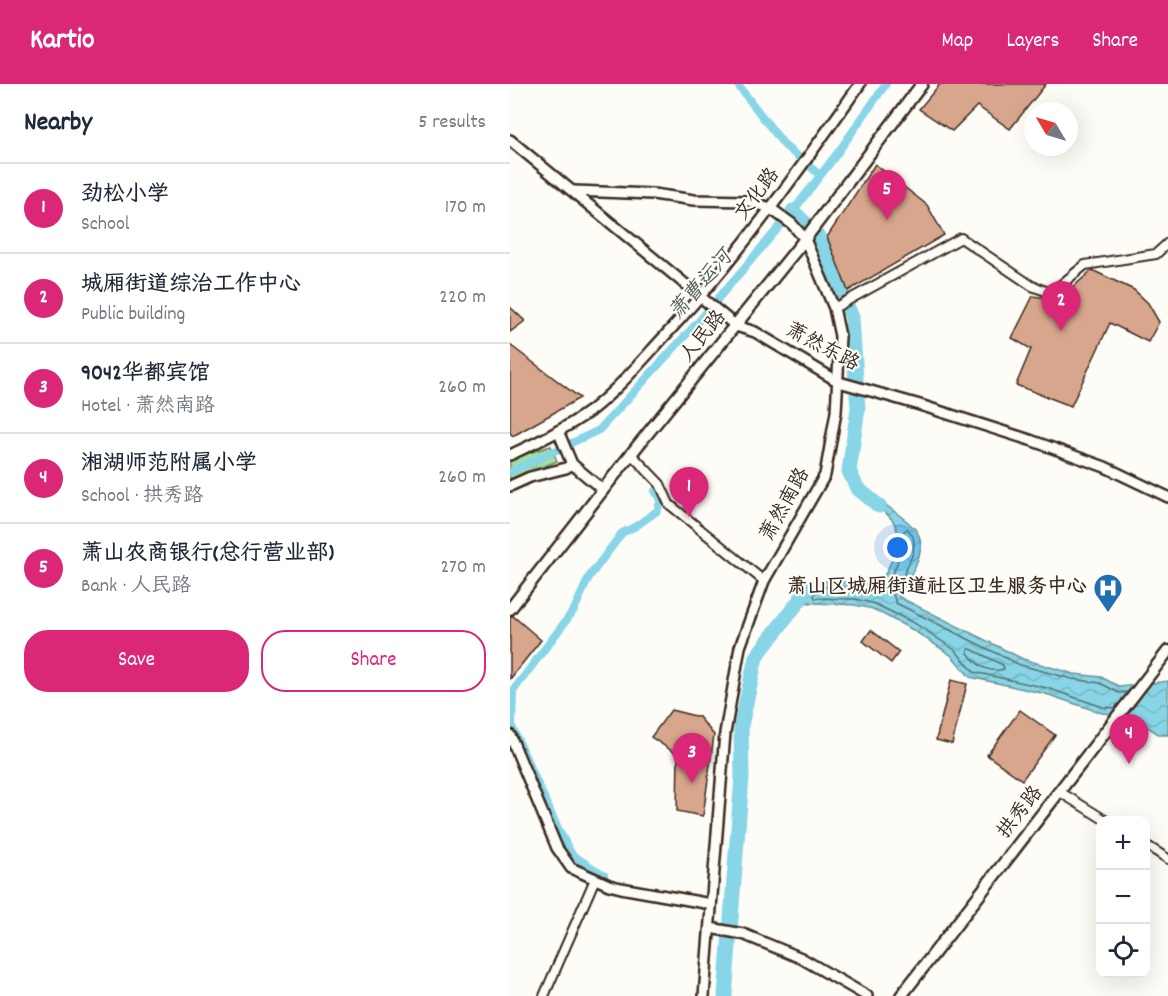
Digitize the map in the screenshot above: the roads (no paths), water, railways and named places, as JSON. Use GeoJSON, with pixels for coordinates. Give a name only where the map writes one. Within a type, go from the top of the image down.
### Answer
{"type":"FeatureCollection","features":[{"type":"Feature","properties":{"kind":"main road","name":"人民路"},"geometry":{"type":"LineString","coordinates":[[510,609],[631,454],[805,239],[922,84]]}},
{"type":"Feature","properties":{"kind":"main road","name":"拱秀路"},"geometry":{"type":"LineString","coordinates":[[901,996],[1168,651]]}},
{"type":"Feature","properties":{"kind":"street","name":"文化路"},"geometry":{"type":"LineString","coordinates":[[510,454],[558,431],[590,411],[622,383],[703,298],[773,209],[860,84]]}},
{"type":"Feature","properties":{"kind":"street","name":"萧然东路"},"geometry":{"type":"LineString","coordinates":[[510,140],[736,326],[755,332],[839,382],[1030,440],[1105,467],[1168,497]]}},
{"type":"Feature","properties":{"kind":"street","name":"萧然南路"},"geometry":{"type":"LineString","coordinates":[[574,191],[653,194],[694,200],[749,201],[773,209],[792,224],[805,239],[809,252],[824,280],[834,308],[840,336],[839,382],[825,475],[764,581],[740,647],[726,733],[704,996]]}},
{"type":"Feature","properties":{"kind":"street"},"geometry":{"type":"LineString","coordinates":[[834,308],[961,238],[1032,286],[1051,293],[1085,265],[1156,254],[1168,243]]}},
{"type":"Feature","properties":{"kind":"street"},"geometry":{"type":"LineString","coordinates":[[558,431],[572,464],[603,490]]}},
{"type":"Feature","properties":{"kind":"street"},"geometry":{"type":"LineString","coordinates":[[631,454],[660,484],[669,504],[764,581]]}},
{"type":"Feature","properties":{"kind":"street"},"geometry":{"type":"LineString","coordinates":[[510,486],[572,464]]}},
{"type":"Feature","properties":{"kind":"street"},"geometry":{"type":"LineString","coordinates":[[510,735],[557,848],[570,868],[621,888],[711,903]]}},
{"type":"Feature","properties":{"kind":"street"},"geometry":{"type":"LineString","coordinates":[[1060,792],[1099,816]]}},
{"type":"Feature","properties":{"kind":"street"},"geometry":{"type":"LineString","coordinates":[[1150,848],[1168,859]]}},
{"type":"Feature","properties":{"kind":"street"},"geometry":{"type":"LineString","coordinates":[[544,996],[595,879]]}},
{"type":"Feature","properties":{"kind":"street"},"geometry":{"type":"LineString","coordinates":[[710,928],[742,934],[801,958],[867,996]]}},
{"type":"Feature","properties":{"kind":"water"},"geometry":{"type":"Polygon","coordinates":[[[881,501],[914,528],[921,544],[917,563],[899,597],[1023,659],[1074,674],[1101,677],[1120,687],[1168,681],[1168,735],[1160,735],[1130,716],[1102,713],[1046,694],[970,677],[951,655],[913,630],[873,609],[855,605],[798,602],[809,588],[825,581],[880,584],[897,545],[896,528],[893,521],[879,507],[881,501]]]}},
{"type":"Feature","properties":{"kind":"waterway"},"geometry":{"type":"LineString","coordinates":[[737,84],[785,146],[820,175]]}},
{"type":"Feature","properties":{"kind":"waterway","name":"萧曹运河"},"geometry":{"type":"LineString","coordinates":[[510,472],[599,430],[697,323],[793,211],[886,84]]}},
{"type":"Feature","properties":{"kind":"waterway"},"geometry":{"type":"LineString","coordinates":[[793,211],[807,225]]}},
{"type":"Feature","properties":{"kind":"waterway"},"geometry":{"type":"LineString","coordinates":[[817,236],[823,243],[852,317],[856,380]]}},
{"type":"Feature","properties":{"kind":"waterway"},"geometry":{"type":"LineString","coordinates":[[857,395],[858,408],[849,471],[857,488],[879,506]]}},
{"type":"Feature","properties":{"kind":"waterway"},"geometry":{"type":"LineString","coordinates":[[604,875],[572,855],[558,829],[512,727],[513,691],[574,610],[589,577],[622,533],[657,511],[661,500],[655,491]]}},
{"type":"Feature","properties":{"kind":"waterway"},"geometry":{"type":"LineString","coordinates":[[725,996],[742,777],[741,726],[756,657],[809,588]]}},
{"type":"Feature","properties":{"kind":"place","name":"萧山农商银行(总行营业部)"},"geometry":{"type":"Point","coordinates":[887,220]}},
{"type":"Feature","properties":{"kind":"place","name":"城厢街道综治工作中心"},"geometry":{"type":"Point","coordinates":[1061,331]}},
{"type":"Feature","properties":{"kind":"place","name":"劲松小学"},"geometry":{"type":"Point","coordinates":[689,517]}},
{"type":"Feature","properties":{"kind":"place","name":"萧山区城厢街道社区卫生服务中心"},"geometry":{"type":"Point","coordinates":[1108,614]}},
{"type":"Feature","properties":{"kind":"place","name":"湘湖师范附属小学"},"geometry":{"type":"Point","coordinates":[1129,764]}},
{"type":"Feature","properties":{"kind":"place","name":"9042华都宾馆"},"geometry":{"type":"Point","coordinates":[692,783]}}]}
